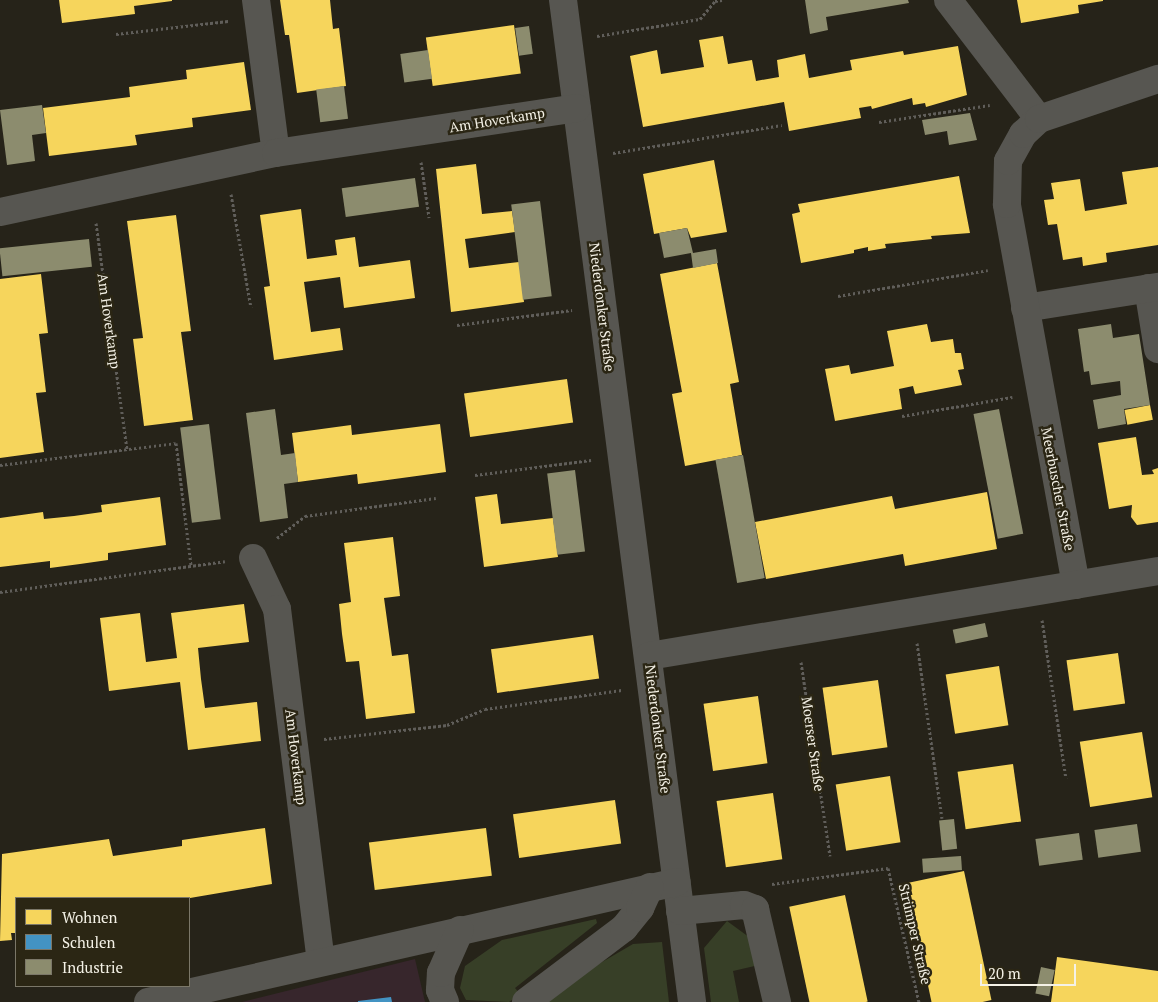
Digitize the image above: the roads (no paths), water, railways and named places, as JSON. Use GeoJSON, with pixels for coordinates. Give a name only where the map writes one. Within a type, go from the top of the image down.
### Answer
{"type":"FeatureCollection","features":[{"type":"Feature","properties":{"kind":"street","name":"Niederdonker Straße"},"geometry":{"type":"LineString","coordinates":[[563,0],[653,686],[692,1002]]}},
{"type":"Feature","properties":{"kind":"street"},"geometry":{"type":"LineString","coordinates":[[948,0],[1031,109]]}},
{"type":"Feature","properties":{"kind":"street"},"geometry":{"type":"LineString","coordinates":[[257,8],[276,154]]}},
{"type":"Feature","properties":{"kind":"street","name":"Meerbuscher Straße"},"geometry":{"type":"LineString","coordinates":[[1076,585],[1025,308],[1008,204],[1008,161],[1023,134],[1031,109],[1158,79]]}},
{"type":"Feature","properties":{"kind":"street","name":"Am Hoverkamp"},"geometry":{"type":"LineString","coordinates":[[0,212],[276,154],[577,108]]}},
{"type":"Feature","properties":{"kind":"street"},"geometry":{"type":"LineString","coordinates":[[1025,308],[1153,287],[1158,349]]}},
{"type":"Feature","properties":{"kind":"street","name":"Am Hoverkamp"},"geometry":{"type":"LineString","coordinates":[[253,558],[277,609],[321,961]]}},
{"type":"Feature","properties":{"kind":"street"},"geometry":{"type":"LineString","coordinates":[[649,656],[1158,571]]}},
{"type":"Feature","properties":{"kind":"street"},"geometry":{"type":"LineString","coordinates":[[148,1002],[321,961],[676,882]]}},
{"type":"Feature","properties":{"kind":"street"},"geometry":{"type":"LineString","coordinates":[[526,1002],[624,928],[640,908],[650,887]]}},
{"type":"Feature","properties":{"kind":"street"},"geometry":{"type":"LineString","coordinates":[[680,911],[744,905],[755,909],[777,1002]]}},
{"type":"Feature","properties":{"kind":"street"},"geometry":{"type":"LineString","coordinates":[[445,1002],[440,990],[441,973],[460,930]]}}]}
